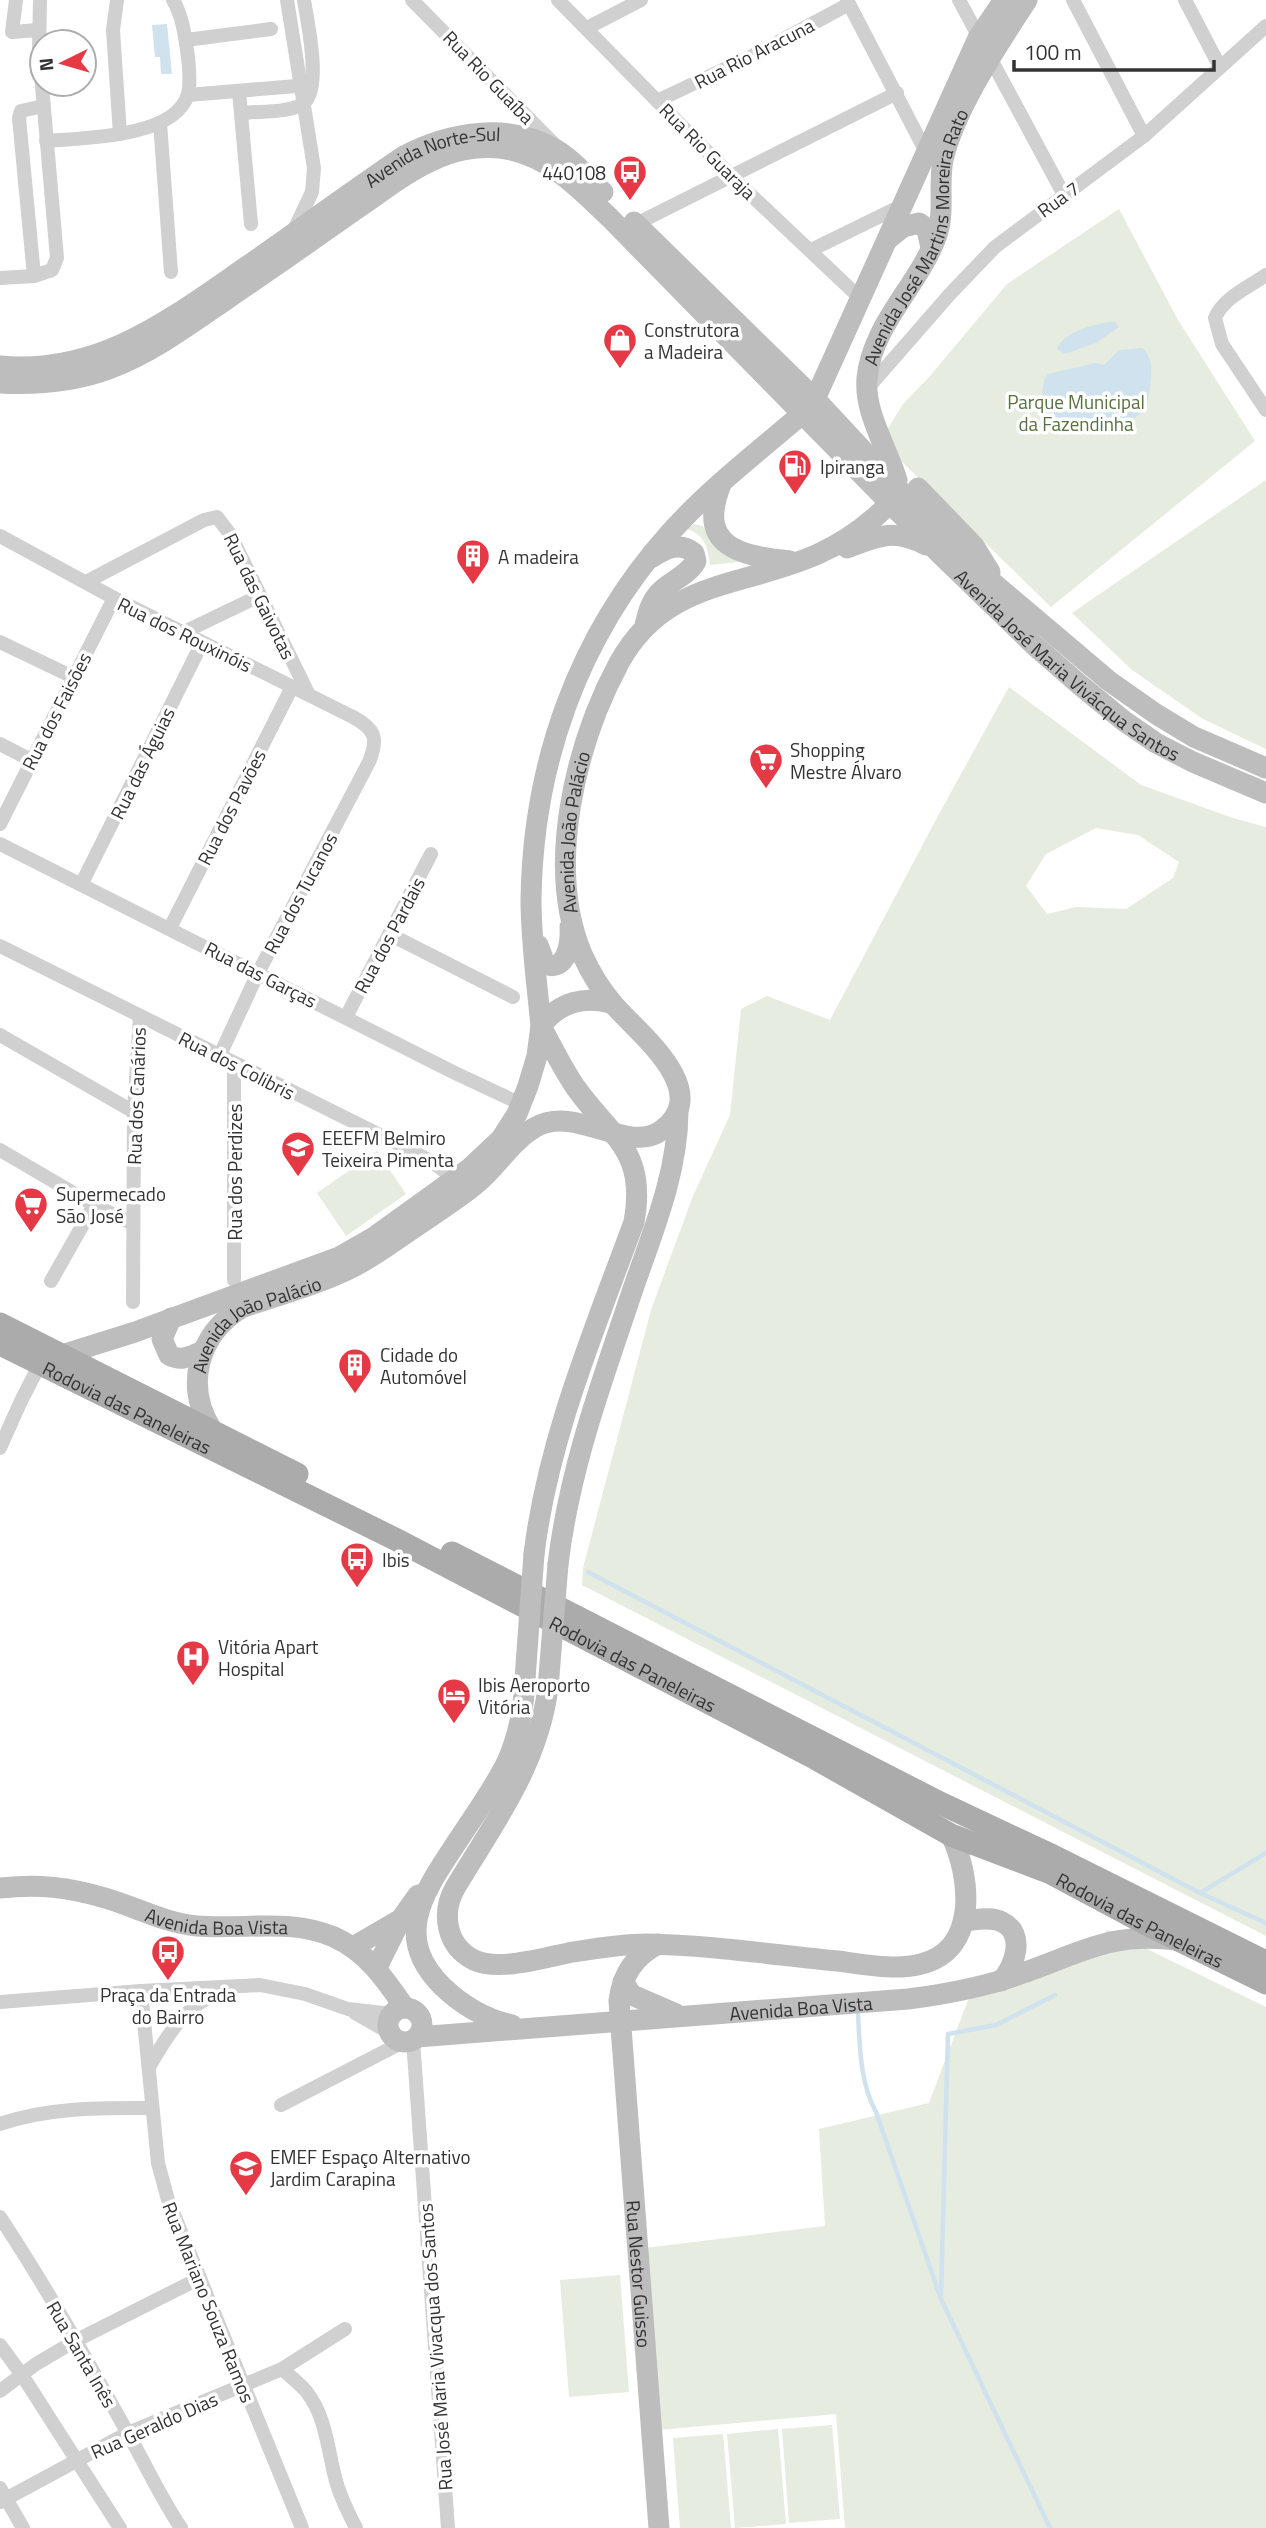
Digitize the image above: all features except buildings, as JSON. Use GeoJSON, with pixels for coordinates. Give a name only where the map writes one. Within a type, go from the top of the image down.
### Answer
{"type":"FeatureCollection","features":[{"type":"Feature","properties":{"kind":"main road","name":"Avenida José Martins Moreira Rato"},"geometry":{"type":"LineString","coordinates":[[809,406],[861,299],[925,150],[978,38],[1004,0]]}},
{"type":"Feature","properties":{"kind":"main road","name":"Avenida José Martins Moreira Rato"},"geometry":{"type":"LineString","coordinates":[[895,496],[888,457],[867,389],[869,365],[877,343],[931,248],[940,223],[941,178],[946,148],[989,58],[1027,0]]}},
{"type":"Feature","properties":{"kind":"main road","name":"Avenida Norte-Sul"},"geometry":{"type":"LineString","coordinates":[[0,366],[50,366],[84,359],[118,347],[190,306],[404,156],[441,139],[478,133],[512,135],[540,142],[564,155],[636,224],[809,406]]}},
{"type":"Feature","properties":{"kind":"main road","name":"Avenida Norte-Sul"},"geometry":{"type":"LineString","coordinates":[[0,383],[71,379],[110,369],[160,345],[418,168],[439,157],[460,151],[492,148],[529,155],[544,162],[574,184],[809,406]]}},
{"type":"Feature","properties":{"kind":"main road"},"geometry":{"type":"LineString","coordinates":[[888,239],[903,227],[919,223],[927,229],[931,248]]}},
{"type":"Feature","properties":{"kind":"main road","name":"Avenida João Palácio"},"geometry":{"type":"LineString","coordinates":[[212,1430],[201,1409],[197,1386],[203,1351],[222,1322],[242,1308],[341,1273],[364,1261],[462,1185],[509,1127],[521,1104],[535,1064],[541,1026],[531,901],[539,809],[551,747],[561,715],[583,664],[604,625],[647,561],[670,533],[809,406]]}},
{"type":"Feature","properties":{"kind":"main road","name":"Avenida José Maria Vivácqua Santos"},"geometry":{"type":"LineString","coordinates":[[809,406],[895,496],[959,554],[1110,681],[1194,737],[1266,768]]}},
{"type":"Feature","properties":{"kind":"main road"},"geometry":{"type":"LineString","coordinates":[[888,457],[974,546],[998,585]]}},
{"type":"Feature","properties":{"kind":"main road"},"geometry":{"type":"LineString","coordinates":[[721,485],[712,511],[715,529],[724,542],[749,554],[797,561]]}},
{"type":"Feature","properties":{"kind":"main road","name":"Avenida João Palácio"},"geometry":{"type":"LineString","coordinates":[[62,1355],[351,1252],[462,1185],[494,1169],[519,1139],[541,1124],[566,1120],[638,1138],[655,1135],[663,1130],[674,1117],[679,1100],[677,1081],[648,1039],[613,1004],[597,982],[581,951],[569,902],[568,824],[583,750],[620,663],[645,625],[696,593],[818,554],[856,533],[895,496]]}},
{"type":"Feature","properties":{"kind":"main road","name":"Avenida José Maria Vivácqua Santos"},"geometry":{"type":"LineString","coordinates":[[895,496],[939,552],[1034,645],[1124,721],[1156,743],[1193,762],[1266,793]]}},
{"type":"Feature","properties":{"kind":"main road"},"geometry":{"type":"LineString","coordinates":[[818,554],[836,552],[872,538],[891,535],[911,538],[939,552]]}},
{"type":"Feature","properties":{"kind":"main road"},"geometry":{"type":"LineString","coordinates":[[645,625],[658,593],[689,571],[696,561],[691,550],[676,547],[647,561]]}},
{"type":"Feature","properties":{"kind":"main road"},"geometry":{"type":"LineString","coordinates":[[531,901],[541,957],[545,964],[550,966],[560,964],[565,957],[570,937],[569,902]]}},
{"type":"Feature","properties":{"kind":"main road"},"geometry":{"type":"LineString","coordinates":[[521,2027],[491,2019],[463,2004],[432,1975],[421,1955],[416,1932],[421,1899],[500,1776],[513,1747],[522,1714],[534,1554],[544,1489],[560,1426],[636,1211],[637,1188],[625,1147],[576,1087],[541,1026],[555,1011],[572,1002],[593,999],[613,1004]]}},
{"type":"Feature","properties":{"kind":"main road","name":"Avenida Boa Vista"},"geometry":{"type":"LineString","coordinates":[[679,1100],[675,1150],[664,1198],[582,1440],[566,1507],[558,1564],[548,1688],[541,1730],[528,1766],[450,1896],[447,1915],[450,1934],[468,1956],[492,1964],[617,1945],[658,1944],[911,1966],[931,1961],[948,1951],[959,1935],[963,1921],[965,1877],[951,1835]]}},
{"type":"Feature","properties":{"kind":"main road"},"geometry":{"type":"LineString","coordinates":[[171,1318],[162,1339],[169,1355],[177,1359],[187,1358],[203,1351]]}},
{"type":"Feature","properties":{"kind":"main road","name":"Rodovia das Paneleiras"},"geometry":{"type":"LineString","coordinates":[[0,1324],[847,1753],[940,1803],[1266,1962]]}},
{"type":"Feature","properties":{"kind":"main road","name":"Rodovia das Paneleiras"},"geometry":{"type":"LineString","coordinates":[[0,1344],[391,1537],[811,1756],[951,1835],[1051,1873],[1266,1983]]}},
{"type":"Feature","properties":{"kind":"main road"},"geometry":{"type":"LineString","coordinates":[[376,1969],[401,1919],[462,1834]]}},
{"type":"Feature","properties":{"kind":"main road","name":"Avenida Boa Vista"},"geometry":{"type":"LineString","coordinates":[[0,1888],[31,1884],[68,1889],[196,1926],[300,1927],[315,1930],[353,1947],[365,1956],[376,1969],[403,2029],[521,2027],[908,1999],[970,1989],[1103,1943],[1140,1938],[1178,1940]]}},
{"type":"Feature","properties":{"kind":"main road"},"geometry":{"type":"LineString","coordinates":[[353,1947],[401,1919]]}},
{"type":"Feature","properties":{"kind":"main road"},"geometry":{"type":"LineString","coordinates":[[963,1921],[995,1920],[1006,1924],[1012,1930],[1016,1947],[1014,1962],[1001,1980]]}},
{"type":"Feature","properties":{"kind":"main road"},"geometry":{"type":"LineString","coordinates":[[658,1944],[639,1956],[623,1982],[632,1995],[681,2016]]}},
{"type":"Feature","properties":{"kind":"main road","name":"Rua Nestor Guisso"},"geometry":{"type":"LineString","coordinates":[[623,1982],[619,2001],[659,2528]]}},
{"type":"Feature","properties":{"kind":"street"},"geometry":{"type":"LineString","coordinates":[[16,0],[6,34],[28,31]]}},
{"type":"Feature","properties":{"kind":"street"},"geometry":{"type":"LineString","coordinates":[[38,28],[40,0]]}},
{"type":"Feature","properties":{"kind":"street"},"geometry":{"type":"LineString","coordinates":[[117,0],[113,30],[120,134]]}},
{"type":"Feature","properties":{"kind":"street"},"geometry":{"type":"LineString","coordinates":[[46,141],[120,134],[160,123],[179,108],[188,94],[188,62],[182,21],[173,0]]}},
{"type":"Feature","properties":{"kind":"street"},"geometry":{"type":"LineString","coordinates":[[287,0],[307,85]]}},
{"type":"Feature","properties":{"kind":"street"},"geometry":{"type":"LineString","coordinates":[[290,236],[307,205],[314,180],[303,104],[313,66],[304,0]]}},
{"type":"Feature","properties":{"kind":"street","name":"Rua Rio Guaraja"},"geometry":{"type":"LineString","coordinates":[[558,0],[733,177],[861,299]]}},
{"type":"Feature","properties":{"kind":"street"},"geometry":{"type":"LineString","coordinates":[[587,28],[641,0]]}},
{"type":"Feature","properties":{"kind":"street"},"geometry":{"type":"LineString","coordinates":[[959,0],[1064,195]]}},
{"type":"Feature","properties":{"kind":"street"},"geometry":{"type":"LineString","coordinates":[[1073,0],[1144,136]]}},
{"type":"Feature","properties":{"kind":"street"},"geometry":{"type":"LineString","coordinates":[[1185,0],[1220,67]]}},
{"type":"Feature","properties":{"kind":"street","name":"Rua Rio Guaíba"},"geometry":{"type":"LineString","coordinates":[[419,2],[564,155]]}},
{"type":"Feature","properties":{"kind":"street"},"geometry":{"type":"LineString","coordinates":[[848,2],[925,150]]}},
{"type":"Feature","properties":{"kind":"street","name":"Rua Rio Aracuna"},"geometry":{"type":"LineString","coordinates":[[657,101],[754,55],[848,2]]}},
{"type":"Feature","properties":{"kind":"street","name":"Rua 7"},"geometry":{"type":"LineString","coordinates":[[867,389],[979,262],[1017,229],[1144,136],[1266,26]]}},
{"type":"Feature","properties":{"kind":"street"},"geometry":{"type":"LineString","coordinates":[[186,40],[271,29]]}},
{"type":"Feature","properties":{"kind":"street"},"geometry":{"type":"LineString","coordinates":[[188,94],[307,85]]}},
{"type":"Feature","properties":{"kind":"street"},"geometry":{"type":"LineString","coordinates":[[239,92],[251,225]]}},
{"type":"Feature","properties":{"kind":"street"},"geometry":{"type":"LineString","coordinates":[[636,224],[897,93]]}},
{"type":"Feature","properties":{"kind":"street"},"geometry":{"type":"LineString","coordinates":[[0,278],[34,276],[52,270],[57,258],[42,98]]}},
{"type":"Feature","properties":{"kind":"street"},"geometry":{"type":"LineString","coordinates":[[242,113],[303,104]]}},
{"type":"Feature","properties":{"kind":"street"},"geometry":{"type":"LineString","coordinates":[[34,276],[19,118],[21,111],[43,106]]}},
{"type":"Feature","properties":{"kind":"street"},"geometry":{"type":"LineString","coordinates":[[160,123],[172,272]]}},
{"type":"Feature","properties":{"kind":"street"},"geometry":{"type":"LineString","coordinates":[[811,250],[901,206]]}},
{"type":"Feature","properties":{"kind":"street"},"geometry":{"type":"LineString","coordinates":[[1266,275],[1229,300],[1215,318],[1222,344],[1266,410]]}},
{"type":"Feature","properties":{"kind":"street","name":"Rua das Gaivotas"},"geometry":{"type":"LineString","coordinates":[[86,582],[204,520],[217,517],[225,526],[309,695]]}},
{"type":"Feature","properties":{"kind":"street","name":"Rua dos Rouxinóis"},"geometry":{"type":"LineString","coordinates":[[0,536],[182,633],[363,722],[371,729]]}},
{"type":"Feature","properties":{"kind":"street"},"geometry":{"type":"LineString","coordinates":[[182,633],[260,596]]}},
{"type":"Feature","properties":{"kind":"street","name":"Rua dos Faisões"},"geometry":{"type":"LineString","coordinates":[[0,824],[114,598]]}},
{"type":"Feature","properties":{"kind":"street"},"geometry":{"type":"LineString","coordinates":[[0,642],[74,677]]}},
{"type":"Feature","properties":{"kind":"street","name":"Rua das Águias"},"geometry":{"type":"LineString","coordinates":[[82,883],[202,643]]}},
{"type":"Feature","properties":{"kind":"street","name":"Rua dos Pavões"},"geometry":{"type":"LineString","coordinates":[[170,928],[292,687]]}},
{"type":"Feature","properties":{"kind":"street","name":"Rua dos Tucanos"},"geometry":{"type":"LineString","coordinates":[[219,1057],[258,973],[369,762],[374,746],[371,729]]}},
{"type":"Feature","properties":{"kind":"street"},"geometry":{"type":"LineString","coordinates":[[0,744],[31,760]]}},
{"type":"Feature","properties":{"kind":"street","name":"Rua das Garças"},"geometry":{"type":"LineString","coordinates":[[0,844],[521,1104]]}},
{"type":"Feature","properties":{"kind":"street","name":"Rua dos Pardais"},"geometry":{"type":"LineString","coordinates":[[346,1017],[391,935],[431,853]]}},
{"type":"Feature","properties":{"kind":"street"},"geometry":{"type":"LineString","coordinates":[[391,935],[513,997]]}},
{"type":"Feature","properties":{"kind":"street","name":"Rua dos Colibris"},"geometry":{"type":"LineString","coordinates":[[0,946],[234,1065],[408,1149],[432,1162],[462,1185]]}},
{"type":"Feature","properties":{"kind":"street","name":"Rua dos Canários"},"geometry":{"type":"LineString","coordinates":[[133,1302],[134,1112],[139,1016]]}},
{"type":"Feature","properties":{"kind":"street"},"geometry":{"type":"LineString","coordinates":[[0,1035],[134,1112]]}},
{"type":"Feature","properties":{"kind":"street","name":"Rua dos Perdizes"},"geometry":{"type":"LineString","coordinates":[[234,1065],[234,1280]]}},
{"type":"Feature","properties":{"kind":"street"},"geometry":{"type":"LineString","coordinates":[[0,1150],[94,1205],[133,1224]]}},
{"type":"Feature","properties":{"kind":"street"},"geometry":{"type":"LineString","coordinates":[[51,1281],[94,1205]]}},
{"type":"Feature","properties":{"kind":"street"},"geometry":{"type":"LineString","coordinates":[[0,1448],[20,1401],[40,1364]]}},
{"type":"Feature","properties":{"kind":"street"},"geometry":{"type":"LineString","coordinates":[[0,2002],[260,1985],[293,1991],[403,2029]]}},
{"type":"Feature","properties":{"kind":"street"},"geometry":{"type":"LineString","coordinates":[[149,2067],[171,2029],[189,2010],[207,1997],[234,1986]]}},
{"type":"Feature","properties":{"kind":"street","name":"Rua Mariano Souza Ramos"},"geometry":{"type":"LineString","coordinates":[[141,1991],[158,2163],[168,2200],[302,2528]]}},
{"type":"Feature","properties":{"kind":"street"},"geometry":{"type":"LineString","coordinates":[[281,2105],[403,2029]]}},
{"type":"Feature","properties":{"kind":"street","name":"Rua José Maria Vivacqua dos Santos"},"geometry":{"type":"LineString","coordinates":[[403,2029],[448,2528]]}},
{"type":"Feature","properties":{"kind":"street"},"geometry":{"type":"LineString","coordinates":[[0,2124],[21,2116],[59,2111],[151,2108]]}},
{"type":"Feature","properties":{"kind":"street","name":"Rua Santa Inês"},"geometry":{"type":"LineString","coordinates":[[0,2217],[75,2341],[128,2433],[146,2471],[181,2528]]}},
{"type":"Feature","properties":{"kind":"street"},"geometry":{"type":"LineString","coordinates":[[0,2391],[75,2341],[200,2278]]}},
{"type":"Feature","properties":{"kind":"street","name":"Rua Geraldo Dias"},"geometry":{"type":"LineString","coordinates":[[2,2496],[128,2433],[282,2369],[345,2329]]}},
{"type":"Feature","properties":{"kind":"street"},"geometry":{"type":"LineString","coordinates":[[0,2345],[120,2528]]}},
{"type":"Feature","properties":{"kind":"street"},"geometry":{"type":"LineString","coordinates":[[282,2369],[306,2391],[321,2420],[334,2475],[356,2528]]}},
{"type":"Feature","properties":{"kind":"street"},"geometry":{"type":"LineString","coordinates":[[2,2496],[23,2528]]}},
{"type":"Feature","properties":{"kind":"green space","name":"Parque Municipal da Fazendinha"},"geometry":{"type":"Polygon","coordinates":[[[1119,209],[1178,320],[1255,441],[1051,607],[897,457],[887,430],[903,404],[1007,284],[1119,209]]]}},
{"type":"Feature","properties":{"kind":"green space"},"geometry":{"type":"Polygon","coordinates":[[[1266,480],[1266,749],[1203,719],[1132,670],[1072,613],[1266,480]]]}},
{"type":"Feature","properties":{"kind":"green space"},"geometry":{"type":"Polygon","coordinates":[[[694,524],[703,526],[711,541],[740,562],[710,565],[701,538],[686,529],[694,524]]]}},
{"type":"Feature","properties":{"kind":"green space"},"geometry":{"type":"Polygon","coordinates":[[[1009,687],[1141,785],[1266,827],[1266,1936],[582,1585],[583,1568],[651,1310],[693,1196],[730,1115],[741,1009],[767,996],[830,1020],[1009,687]],[[1096,828],[1046,854],[1026,886],[1047,914],[1076,907],[1126,909],[1173,878],[1179,862],[1138,835],[1096,828]]]}},
{"type":"Feature","properties":{"kind":"green space"},"geometry":{"type":"Polygon","coordinates":[[[377,1151],[406,1194],[346,1236],[317,1193],[377,1151]]]}},
{"type":"Feature","properties":{"kind":"green space"},"geometry":{"type":"Polygon","coordinates":[[[1108,1930],[1266,2007],[1266,2528],[845,2528],[836,2414],[659,2430],[645,2248],[825,2226],[819,2129],[929,2103],[968,2000],[1071,1956],[1108,1930]]]}},
{"type":"Feature","properties":{"kind":"green space"},"geometry":{"type":"Polygon","coordinates":[[[620,2275],[629,2392],[569,2397],[560,2280],[620,2275]]]}},
{"type":"Feature","properties":{"kind":"green space"},"geometry":{"type":"Polygon","coordinates":[[[832,2425],[840,2519],[789,2523],[782,2429],[832,2425]]]}},
{"type":"Feature","properties":{"kind":"green space"},"geometry":{"type":"Polygon","coordinates":[[[778,2429],[786,2524],[735,2528],[727,2434],[778,2429]]]}},
{"type":"Feature","properties":{"kind":"green space"},"geometry":{"type":"Polygon","coordinates":[[[723,2434],[731,2528],[680,2528],[673,2438],[723,2434]]]}},
{"type":"Feature","properties":{"kind":"water"},"geometry":{"type":"Polygon","coordinates":[[[167,24],[172,74],[161,74],[160,57],[155,57],[152,25],[167,24]]]}},
{"type":"Feature","properties":{"kind":"water"},"geometry":{"type":"Polygon","coordinates":[[[1115,322],[1119,327],[1096,343],[1065,354],[1057,349],[1065,338],[1072,334],[1115,322]]]}},
{"type":"Feature","properties":{"kind":"water"},"geometry":{"type":"Polygon","coordinates":[[[1142,348],[1149,358],[1151,374],[1148,397],[1140,414],[1123,421],[1095,426],[1048,425],[1043,385],[1048,374],[1095,363],[1104,365],[1119,350],[1142,348]]]}},
{"type":"Feature","properties":{"kind":"waterway"},"geometry":{"type":"LineString","coordinates":[[588,1572],[1200,1893],[1266,1923]]}},
{"type":"Feature","properties":{"kind":"waterway"},"geometry":{"type":"LineString","coordinates":[[1200,1893],[1266,1853]]}},
{"type":"Feature","properties":{"kind":"waterway"},"geometry":{"type":"LineString","coordinates":[[941,2295],[948,2034],[996,2025],[1055,1995]]}},
{"type":"Feature","properties":{"kind":"waterway"},"geometry":{"type":"LineString","coordinates":[[858,2015],[867,2089],[941,2299],[1050,2528]]}},
{"type":"Feature","properties":{"kind":"place","name":"440108"},"geometry":{"type":"Point","coordinates":[630,202]}},
{"type":"Feature","properties":{"kind":"place","name":"Construtora a Madeira"},"geometry":{"type":"Point","coordinates":[620,370]}},
{"type":"Feature","properties":{"kind":"place","name":"Ipiranga"},"geometry":{"type":"Point","coordinates":[795,496]}},
{"type":"Feature","properties":{"kind":"place","name":"A madeira"},"geometry":{"type":"Point","coordinates":[473,586]}},
{"type":"Feature","properties":{"kind":"place","name":"Shopping Mestre Álvaro"},"geometry":{"type":"Point","coordinates":[766,790]}},
{"type":"Feature","properties":{"kind":"place","name":"EEEFM Belmiro Teixeira Pimenta"},"geometry":{"type":"Point","coordinates":[298,1178]}},
{"type":"Feature","properties":{"kind":"place","name":"Supermecado São José"},"geometry":{"type":"Point","coordinates":[31,1234]}},
{"type":"Feature","properties":{"kind":"place","name":"Cidade do Automóvel"},"geometry":{"type":"Point","coordinates":[355,1395]}},
{"type":"Feature","properties":{"kind":"place","name":"Ibis"},"geometry":{"type":"Point","coordinates":[357,1589]}},
{"type":"Feature","properties":{"kind":"place","name":"Vitória Apart Hospital"},"geometry":{"type":"Point","coordinates":[193,1687]}},
{"type":"Feature","properties":{"kind":"place","name":"Ibis Aeroporto Vitória"},"geometry":{"type":"Point","coordinates":[454,1725]}},
{"type":"Feature","properties":{"kind":"place","name":"Praça da Entrada do Bairro"},"geometry":{"type":"Point","coordinates":[168,1982]}},
{"type":"Feature","properties":{"kind":"place","name":"EMEF Espaço Alternativo Jardim Carapina"},"geometry":{"type":"Point","coordinates":[246,2197]}}]}
